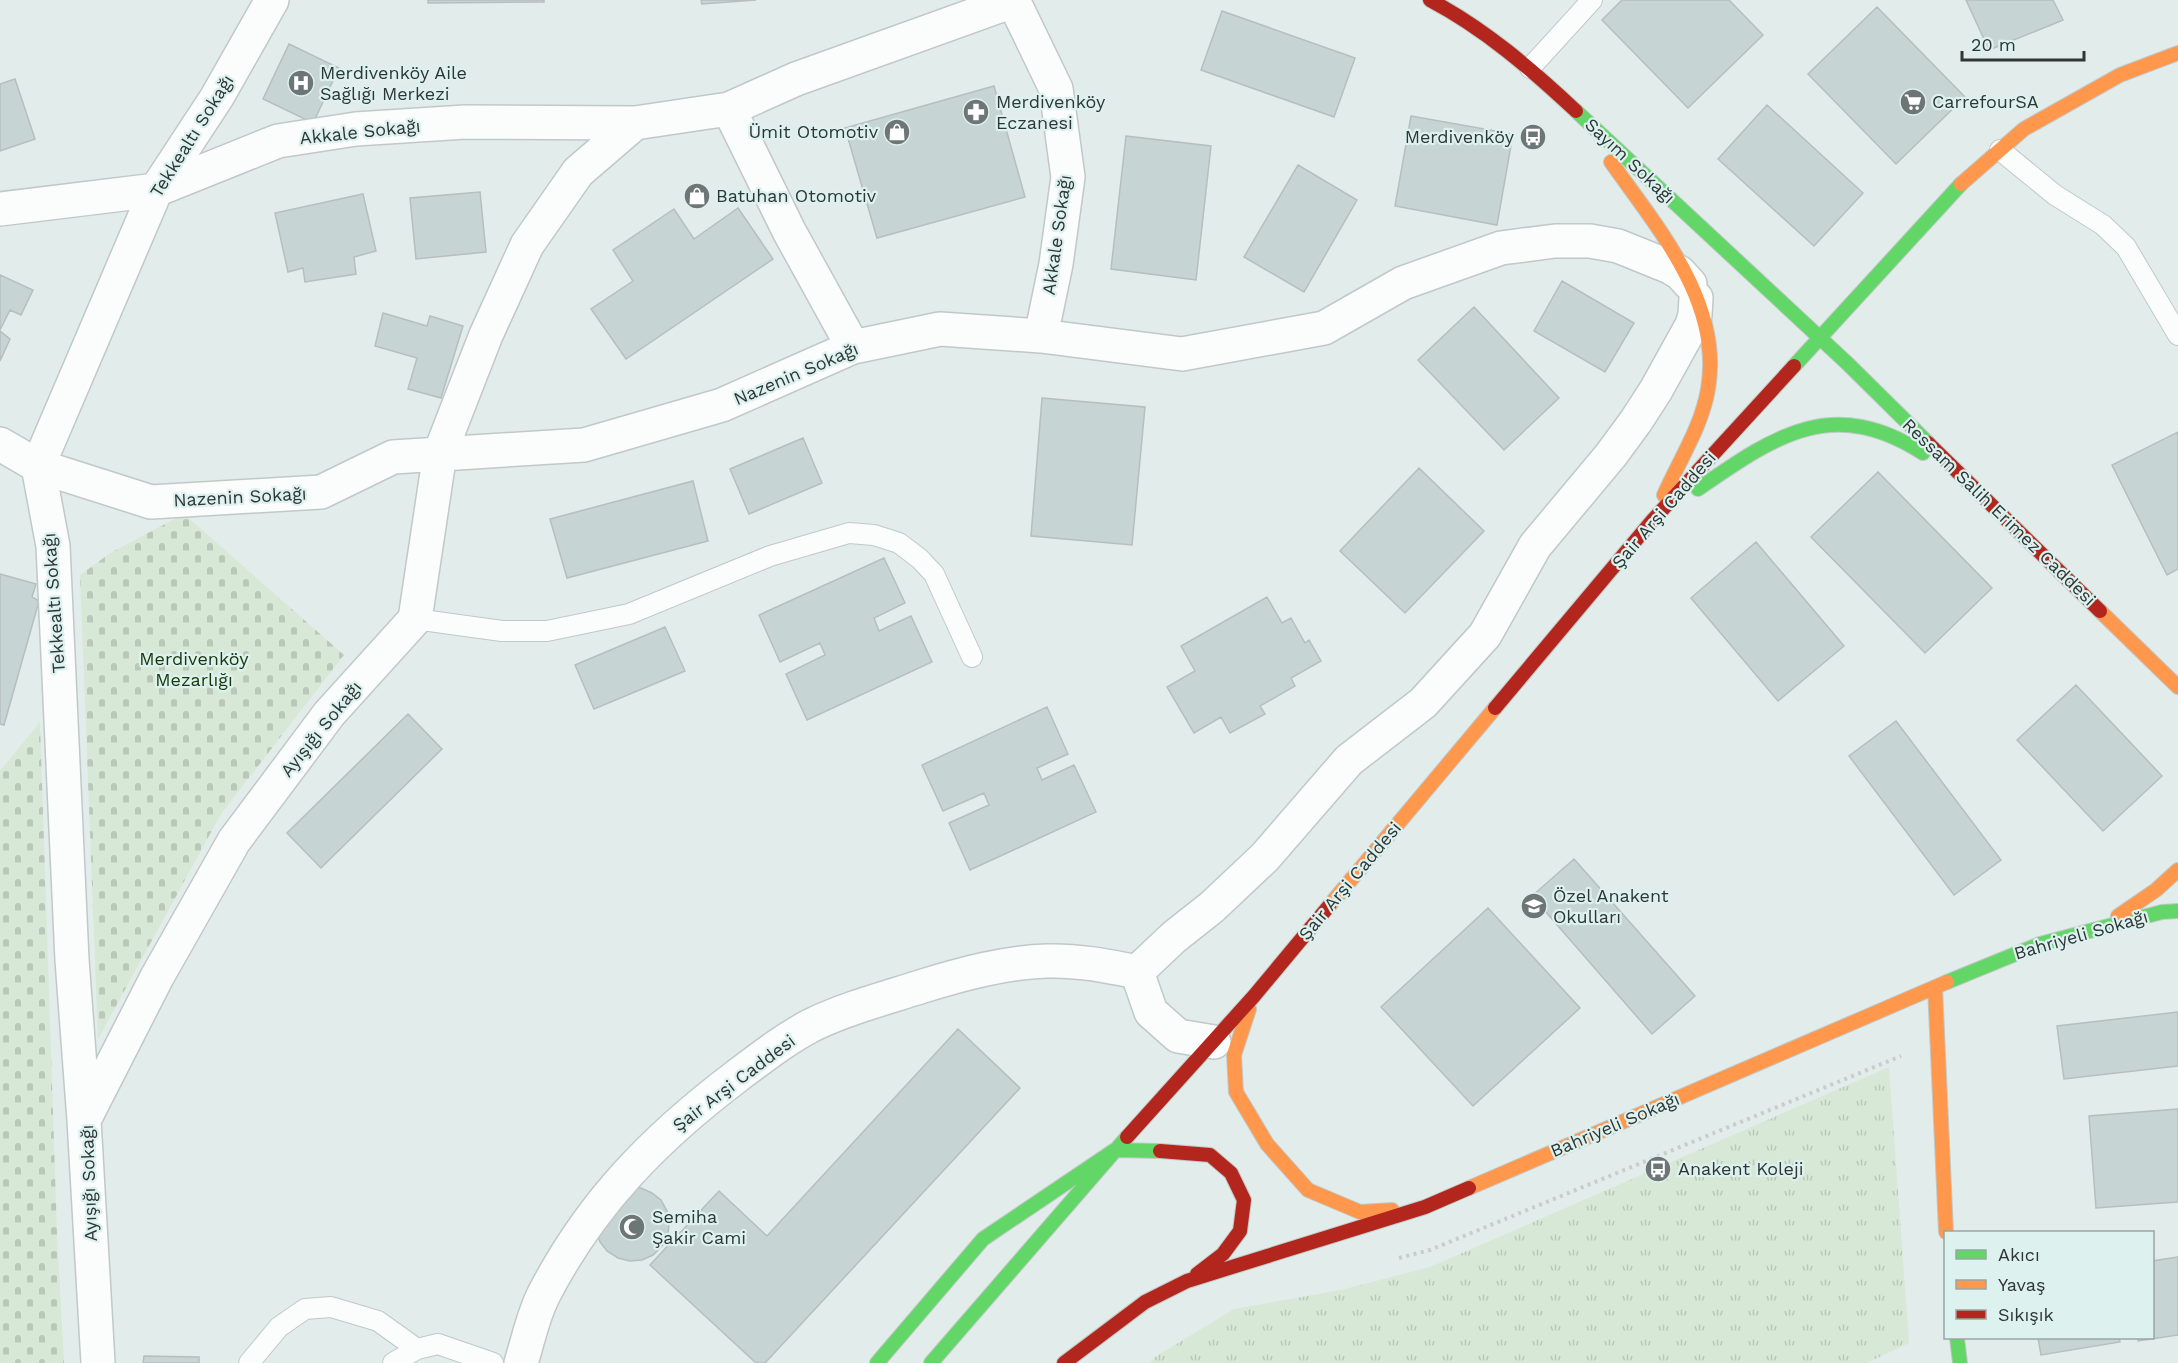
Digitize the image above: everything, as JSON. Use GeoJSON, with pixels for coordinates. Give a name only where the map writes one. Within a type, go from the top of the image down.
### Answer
{"type":"FeatureCollection","features":[{"type":"Feature","properties":{"kind":"main road","name":"Sayım Sokağı"},"geometry":{"type":"LineString","coordinates":[[1430,0],[1480,28],[1530,68],[1819,338]]}},
{"type":"Feature","properties":{"kind":"main road","name":"Şair Arşi Caddesi"},"geometry":{"type":"LineString","coordinates":[[931,1363],[1115,1150],[1254,996],[1652,521],[1965,179],[2024,129],[2120,75],[2178,53]]}},
{"type":"Feature","properties":{"kind":"main road"},"geometry":{"type":"LineString","coordinates":[[1576,111],[1669,246],[1693,291],[1706,328],[1711,366],[1708,390],[1698,418],[1652,521]]}},
{"type":"Feature","properties":{"kind":"main road","name":"Ressam Salih Erimez Caddesi"},"geometry":{"type":"LineString","coordinates":[[1819,338],[1994,505],[2178,687]]}},
{"type":"Feature","properties":{"kind":"main road"},"geometry":{"type":"LineString","coordinates":[[1652,521],[1765,444],[1793,432],[1827,426],[1867,428],[1905,440],[1994,505]]}},
{"type":"Feature","properties":{"kind":"main road"},"geometry":{"type":"LineString","coordinates":[[2102,928],[2156,890],[2178,870]]}},
{"type":"Feature","properties":{"kind":"main road","name":"Bahriyeli Sokağı"},"geometry":{"type":"LineString","coordinates":[[1064,1363],[1145,1302],[1187,1281],[1425,1207],[2040,944],[2162,912],[2178,911]]}},
{"type":"Feature","properties":{"kind":"main road"},"geometry":{"type":"LineString","coordinates":[[1935,987],[1946,1231]]}},
{"type":"Feature","properties":{"kind":"main road"},"geometry":{"type":"LineString","coordinates":[[1254,996],[1234,1055],[1236,1092],[1267,1144],[1308,1191],[1360,1212],[1425,1207]]}},
{"type":"Feature","properties":{"kind":"main road"},"geometry":{"type":"LineString","coordinates":[[877,1363],[983,1239],[1115,1150],[1210,1155],[1231,1173],[1244,1200],[1240,1231],[1223,1254],[1187,1281]]}},
{"type":"Feature","properties":{"kind":"main road"},"geometry":{"type":"LineString","coordinates":[[1957,1339],[1960,1363]]}},
{"type":"Feature","properties":{"kind":"street","name":"Tekkealtı Sokağı"},"geometry":{"type":"LineString","coordinates":[[84,1120],[72,960],[54,546],[38,465],[156,190],[217,97],[272,0]]}},
{"type":"Feature","properties":{"kind":"street","name":"Akkale Sokağı"},"geometry":{"type":"LineString","coordinates":[[0,209],[156,190],[278,141],[356,129],[465,122],[635,123],[729,110],[796,79],[1013,1],[1056,89],[1068,177],[1056,264],[1041,336]]}},
{"type":"Feature","properties":{"kind":"street"},"geometry":{"type":"LineString","coordinates":[[729,110],[789,231],[853,347]]}},
{"type":"Feature","properties":{"kind":"street"},"geometry":{"type":"LineString","coordinates":[[415,619],[440,453],[486,335],[527,244],[578,172],[635,123]]}},
{"type":"Feature","properties":{"kind":"street","name":"Nazenin Sokağı"},"geometry":{"type":"LineString","coordinates":[[0,444],[38,465],[150,502],[321,492],[393,457],[584,445],[722,405],[853,347],[940,329],[1041,336],[1182,354],[1324,328],[1403,283],[1501,248],[1546,241],[1590,242],[1618,246],[1671,267],[1680,273],[1693,291]]}},
{"type":"Feature","properties":{"kind":"street"},"geometry":{"type":"LineString","coordinates":[[1214,1042],[1178,1036],[1151,1012],[1137,972],[1265,857],[1349,760],[1423,703],[1485,635],[1535,546],[1604,463],[1645,408],[1692,325],[1693,291]]}},
{"type":"Feature","properties":{"kind":"street","name":"Ayışığı Sokağı"},"geometry":{"type":"LineString","coordinates":[[98,1363],[84,1120],[157,977],[234,841],[329,714],[415,619]]}},
{"type":"Feature","properties":{"kind":"street","name":"Şair Arşi Caddesi"},"geometry":{"type":"LineString","coordinates":[[520,1363],[542,1297],[597,1208],[668,1132],[771,1050],[812,1025],[874,1002],[940,981],[996,968],[1045,961],[1086,962],[1137,972]]}},
{"type":"Feature","properties":{"kind":"lane"},"geometry":{"type":"LineString","coordinates":[[1530,68],[1592,0]]}},
{"type":"Feature","properties":{"kind":"lane"},"geometry":{"type":"LineString","coordinates":[[2000,150],[2055,195],[2103,225],[2126,247],[2178,335]]}},
{"type":"Feature","properties":{"kind":"lane"},"geometry":{"type":"LineString","coordinates":[[415,619],[502,631],[547,631],[628,614],[770,556],[849,533],[874,535],[898,543],[934,574],[972,657]]}},
{"type":"Feature","properties":{"kind":"lane"},"geometry":{"type":"LineString","coordinates":[[249,1363],[279,1327],[305,1309],[331,1307],[378,1321],[417,1349]]}},
{"type":"Feature","properties":{"kind":"lane"},"geometry":{"type":"LineString","coordinates":[[393,1363],[417,1349],[438,1344],[493,1363]]}},
{"type":"Feature","properties":{"kind":"green space","name":"Merdivenköy Mezarlığı"},"geometry":{"type":"Polygon","coordinates":[[[184,514],[344,655],[221,814],[98,1039],[80,575],[112,552],[184,514]]]}},
{"type":"Feature","properties":{"kind":"green space"},"geometry":{"type":"Polygon","coordinates":[[[40,722],[57,1233],[64,1363],[0,1363],[0,771],[40,722]]]}},
{"type":"Feature","properties":{"kind":"green space"},"geometry":{"type":"Polygon","coordinates":[[[1889,1067],[1909,1343],[1867,1363],[1149,1363],[1155,1357],[1234,1309],[1341,1290],[1430,1267],[1889,1067]]]}},
{"type":"Feature","properties":{"kind":"building"},"geometry":{"type":"Polygon","coordinates":[[[428,0],[544,0],[544,2],[428,3],[428,0]]]}},
{"type":"Feature","properties":{"kind":"building"},"geometry":{"type":"Polygon","coordinates":[[[701,0],[756,0],[702,4],[701,0]]]}},
{"type":"Feature","properties":{"kind":"building"},"geometry":{"type":"Polygon","coordinates":[[[1622,0],[1729,0],[1763,35],[1688,108],[1602,20],[1622,0]]]}},
{"type":"Feature","properties":{"kind":"building"},"geometry":{"type":"Polygon","coordinates":[[[1966,0],[2053,0],[2063,20],[1989,50],[1966,0]]]}},
{"type":"Feature","properties":{"kind":"building"},"geometry":{"type":"Polygon","coordinates":[[[1877,7],[1965,97],[1896,164],[1808,74],[1877,7]]]}},
{"type":"Feature","properties":{"kind":"building"},"geometry":{"type":"Polygon","coordinates":[[[1222,11],[1355,58],[1334,117],[1201,70],[1222,11]]]}},
{"type":"Feature","properties":{"kind":"building","name":"Merdivenköy Aile Sağlığı Merkezi"},"geometry":{"type":"Polygon","coordinates":[[[289,44],[339,68],[313,123],[263,99],[289,44]]]}},
{"type":"Feature","properties":{"kind":"building"},"geometry":{"type":"Polygon","coordinates":[[[15,79],[35,139],[0,151],[0,84],[15,79]]]}},
{"type":"Feature","properties":{"kind":"building"},"geometry":{"type":"Polygon","coordinates":[[[994,86],[1025,197],[877,238],[845,128],[994,86]]]}},
{"type":"Feature","properties":{"kind":"building"},"geometry":{"type":"Polygon","coordinates":[[[1767,105],[1863,193],[1814,246],[1718,159],[1767,105]]]}},
{"type":"Feature","properties":{"kind":"building"},"geometry":{"type":"Polygon","coordinates":[[[1411,116],[1513,134],[1497,225],[1395,206],[1411,116]]]}},
{"type":"Feature","properties":{"kind":"building"},"geometry":{"type":"Polygon","coordinates":[[[1126,136],[1211,146],[1196,280],[1111,269],[1126,136]]]}},
{"type":"Feature","properties":{"kind":"building"},"geometry":{"type":"Polygon","coordinates":[[[1298,165],[1357,200],[1304,292],[1244,257],[1298,165]]]}},
{"type":"Feature","properties":{"kind":"building"},"geometry":{"type":"Polygon","coordinates":[[[480,192],[486,252],[416,259],[410,198],[480,192]]]}},
{"type":"Feature","properties":{"kind":"building"},"geometry":{"type":"Polygon","coordinates":[[[363,194],[376,251],[354,257],[356,274],[305,282],[303,268],[288,272],[275,213],[363,194]]]}},
{"type":"Feature","properties":{"kind":"building"},"geometry":{"type":"Polygon","coordinates":[[[738,208],[773,259],[626,359],[591,309],[633,281],[613,250],[674,209],[694,239],[738,208]]]}},
{"type":"Feature","properties":{"kind":"building"},"geometry":{"type":"Polygon","coordinates":[[[0,275],[33,290],[21,315],[10,310],[0,330],[0,275]]]}},
{"type":"Feature","properties":{"kind":"building"},"geometry":{"type":"Polygon","coordinates":[[[1562,281],[1634,323],[1605,372],[1534,331],[1562,281]]]}},
{"type":"Feature","properties":{"kind":"building"},"geometry":{"type":"Polygon","coordinates":[[[1474,307],[1559,398],[1504,450],[1418,360],[1474,307]]]}},
{"type":"Feature","properties":{"kind":"building"},"geometry":{"type":"Polygon","coordinates":[[[383,313],[427,326],[430,316],[463,326],[441,398],[408,389],[417,358],[375,346],[383,313]]]}},
{"type":"Feature","properties":{"kind":"building"},"geometry":{"type":"Polygon","coordinates":[[[0,331],[10,339],[0,361],[0,331]]]}},
{"type":"Feature","properties":{"kind":"building"},"geometry":{"type":"Polygon","coordinates":[[[1042,398],[1145,407],[1132,545],[1031,536],[1042,398]]]}},
{"type":"Feature","properties":{"kind":"building"},"geometry":{"type":"Polygon","coordinates":[[[2178,432],[2178,569],[2167,575],[2112,465],[2178,432]]]}},
{"type":"Feature","properties":{"kind":"building"},"geometry":{"type":"Polygon","coordinates":[[[803,438],[822,483],[749,514],[730,469],[803,438]]]}},
{"type":"Feature","properties":{"kind":"building"},"geometry":{"type":"Polygon","coordinates":[[[1419,468],[1484,531],[1405,613],[1340,551],[1419,468]]]}},
{"type":"Feature","properties":{"kind":"building"},"geometry":{"type":"Polygon","coordinates":[[[1878,472],[1992,588],[1925,653],[1811,537],[1878,472]]]}},
{"type":"Feature","properties":{"kind":"building"},"geometry":{"type":"Polygon","coordinates":[[[693,481],[708,541],[567,578],[550,519],[693,481]]]}},
{"type":"Feature","properties":{"kind":"building"},"geometry":{"type":"Polygon","coordinates":[[[1756,542],[1844,646],[1778,701],[1691,598],[1756,542]]]}},
{"type":"Feature","properties":{"kind":"building"},"geometry":{"type":"Polygon","coordinates":[[[884,558],[905,603],[874,618],[879,631],[911,616],[932,662],[807,720],[786,674],[825,655],[820,643],[780,662],[759,615],[884,558]]]}},
{"type":"Feature","properties":{"kind":"building"},"geometry":{"type":"Polygon","coordinates":[[[0,574],[36,584],[32,597],[39,601],[4,725],[0,724],[0,574]]]}},
{"type":"Feature","properties":{"kind":"building"},"geometry":{"type":"Polygon","coordinates":[[[1267,597],[1282,623],[1291,618],[1305,643],[1309,640],[1321,661],[1291,678],[1295,686],[1260,706],[1265,714],[1230,733],[1221,717],[1194,733],[1167,687],[1195,671],[1181,646],[1267,597]]]}},
{"type":"Feature","properties":{"kind":"building"},"geometry":{"type":"Polygon","coordinates":[[[665,627],[685,671],[594,709],[575,665],[665,627]]]}},
{"type":"Feature","properties":{"kind":"building"},"geometry":{"type":"Polygon","coordinates":[[[2076,685],[2162,776],[2103,831],[2017,740],[2076,685]]]}},
{"type":"Feature","properties":{"kind":"building"},"geometry":{"type":"Polygon","coordinates":[[[1047,707],[1068,754],[1037,768],[1042,780],[1074,765],[1096,812],[970,870],[949,823],[989,805],[984,793],[943,811],[922,765],[1047,707]]]}},
{"type":"Feature","properties":{"kind":"building"},"geometry":{"type":"Polygon","coordinates":[[[408,714],[442,749],[321,868],[287,833],[408,714]]]}},
{"type":"Feature","properties":{"kind":"building"},"geometry":{"type":"Polygon","coordinates":[[[1896,721],[2001,860],[1954,895],[1849,756],[1896,721]]]}},
{"type":"Feature","properties":{"kind":"building"},"geometry":{"type":"Polygon","coordinates":[[[1574,859],[1695,996],[1652,1034],[1532,896],[1574,859]]]}},
{"type":"Feature","properties":{"kind":"building"},"geometry":{"type":"Polygon","coordinates":[[[1488,908],[1580,1008],[1473,1106],[1381,1007],[1488,908]]]}},
{"type":"Feature","properties":{"kind":"building"},"geometry":{"type":"Polygon","coordinates":[[[2178,1012],[2178,1066],[2064,1079],[2057,1026],[2178,1012]]]}},
{"type":"Feature","properties":{"kind":"building"},"geometry":{"type":"Polygon","coordinates":[[[958,1029],[1020,1088],[765,1363],[756,1363],[650,1265],[719,1191],[767,1236],[958,1029]]]}},
{"type":"Feature","properties":{"kind":"building"},"geometry":{"type":"Polygon","coordinates":[[[2178,1109],[2178,1202],[2096,1208],[2089,1116],[2178,1109]]]}},
{"type":"Feature","properties":{"kind":"building","name":"Semiha Şakir Cami"},"geometry":{"type":"Polygon","coordinates":[[[628,1188],[641,1188],[652,1193],[661,1200],[667,1211],[668,1235],[653,1255],[642,1260],[630,1261],[618,1258],[607,1251],[596,1231],[628,1188]]]}},
{"type":"Feature","properties":{"kind":"building"},"geometry":{"type":"Polygon","coordinates":[[[2178,1257],[2178,1335],[2154,1339],[2154,1261],[2178,1257]]]}},
{"type":"Feature","properties":{"kind":"building"},"geometry":{"type":"Polygon","coordinates":[[[2038,1339],[2119,1339],[2120,1342],[2041,1355],[2038,1339]]]}},
{"type":"Feature","properties":{"kind":"building"},"geometry":{"type":"Polygon","coordinates":[[[144,1356],[199,1357],[199,1363],[143,1363],[144,1356]]]}},
{"type":"Feature","properties":{"kind":"traffic: fast"},"geometry":{"type":"LineString","coordinates":[[1576,111],[1847,363],[1928,443]]}},
{"type":"Feature","properties":{"kind":"traffic: fast"},"geometry":{"type":"LineString","coordinates":[[1794,366],[1961,184]]}},
{"type":"Feature","properties":{"kind":"traffic: fast"},"geometry":{"type":"LineString","coordinates":[[1698,489],[1753,453],[1779,439],[1805,429],[1832,425],[1860,427],[1890,436],[1923,453]]}},
{"type":"Feature","properties":{"kind":"traffic: fast"},"geometry":{"type":"LineString","coordinates":[[1947,982],[2040,944],[2162,912],[2178,911]]}},
{"type":"Feature","properties":{"kind":"traffic: fast"},"geometry":{"type":"LineString","coordinates":[[931,1363],[1127,1137]]}},
{"type":"Feature","properties":{"kind":"traffic: fast"},"geometry":{"type":"LineString","coordinates":[[877,1363],[983,1239],[1115,1150],[1160,1151]]}},
{"type":"Feature","properties":{"kind":"traffic: fast"},"geometry":{"type":"LineString","coordinates":[[1957,1339],[1960,1363]]}},
{"type":"Feature","properties":{"kind":"traffic: slow"},"geometry":{"type":"LineString","coordinates":[[1961,184],[2024,129],[2120,75],[2178,53]]}},
{"type":"Feature","properties":{"kind":"traffic: slow"},"geometry":{"type":"LineString","coordinates":[[1611,162],[1666,240],[1696,297],[1706,326],[1710,357],[1705,403],[1695,430],[1664,495]]}},
{"type":"Feature","properties":{"kind":"traffic: slow"},"geometry":{"type":"LineString","coordinates":[[2100,611],[2178,687]]}},
{"type":"Feature","properties":{"kind":"traffic: slow"},"geometry":{"type":"LineString","coordinates":[[1329,906],[1495,708]]}},
{"type":"Feature","properties":{"kind":"traffic: slow"},"geometry":{"type":"LineString","coordinates":[[2118,916],[2156,890],[2178,870]]}},
{"type":"Feature","properties":{"kind":"traffic: slow"},"geometry":{"type":"LineString","coordinates":[[1469,1188],[1947,982]]}},
{"type":"Feature","properties":{"kind":"traffic: slow"},"geometry":{"type":"LineString","coordinates":[[1935,987],[1946,1231]]}},
{"type":"Feature","properties":{"kind":"traffic: slow"},"geometry":{"type":"LineString","coordinates":[[1249,1009],[1234,1055],[1236,1092],[1267,1144],[1308,1190],[1360,1212],[1392,1210]]}},
{"type":"Feature","properties":{"kind":"traffic: jam"},"geometry":{"type":"LineString","coordinates":[[1430,0],[1470,24],[1507,51],[1576,111]]}},
{"type":"Feature","properties":{"kind":"traffic: jam"},"geometry":{"type":"LineString","coordinates":[[1495,708],[1652,521],[1794,366]]}},
{"type":"Feature","properties":{"kind":"traffic: jam"},"geometry":{"type":"LineString","coordinates":[[1928,443],[2100,611]]}},
{"type":"Feature","properties":{"kind":"traffic: jam"},"geometry":{"type":"LineString","coordinates":[[1127,1137],[1254,996],[1329,906]]}},
{"type":"Feature","properties":{"kind":"traffic: jam"},"geometry":{"type":"LineString","coordinates":[[1160,1151],[1210,1155],[1231,1173],[1244,1200],[1240,1231],[1223,1254],[1197,1274]]}},
{"type":"Feature","properties":{"kind":"traffic: jam"},"geometry":{"type":"LineString","coordinates":[[1064,1363],[1145,1302],[1187,1281],[1425,1207],[1469,1188]]}},
{"type":"Feature","properties":{"kind":"place","name":"Merdivenköy Aile Sağlığı Merkezi"},"geometry":{"type":"Point","coordinates":[301,83]}},
{"type":"Feature","properties":{"kind":"place","name":"CarrefourSA"},"geometry":{"type":"Point","coordinates":[1913,102]}},
{"type":"Feature","properties":{"kind":"place","name":"Merdivenköy Eczanesi"},"geometry":{"type":"Point","coordinates":[976,112]}},
{"type":"Feature","properties":{"kind":"place","name":"Ümit Otomotiv"},"geometry":{"type":"Point","coordinates":[897,132]}},
{"type":"Feature","properties":{"kind":"place","name":"Merdivenköy"},"geometry":{"type":"Point","coordinates":[1533,137]}},
{"type":"Feature","properties":{"kind":"place","name":"Batuhan Otomotiv"},"geometry":{"type":"Point","coordinates":[697,196]}},
{"type":"Feature","properties":{"kind":"place","name":"Özel Anakent Okulları"},"geometry":{"type":"Point","coordinates":[1534,906]}},
{"type":"Feature","properties":{"kind":"place","name":"Anakent Koleji"},"geometry":{"type":"Point","coordinates":[1658,1169]}},
{"type":"Feature","properties":{"kind":"place","name":"Semiha Şakir Cami"},"geometry":{"type":"Point","coordinates":[632,1227]}}]}
